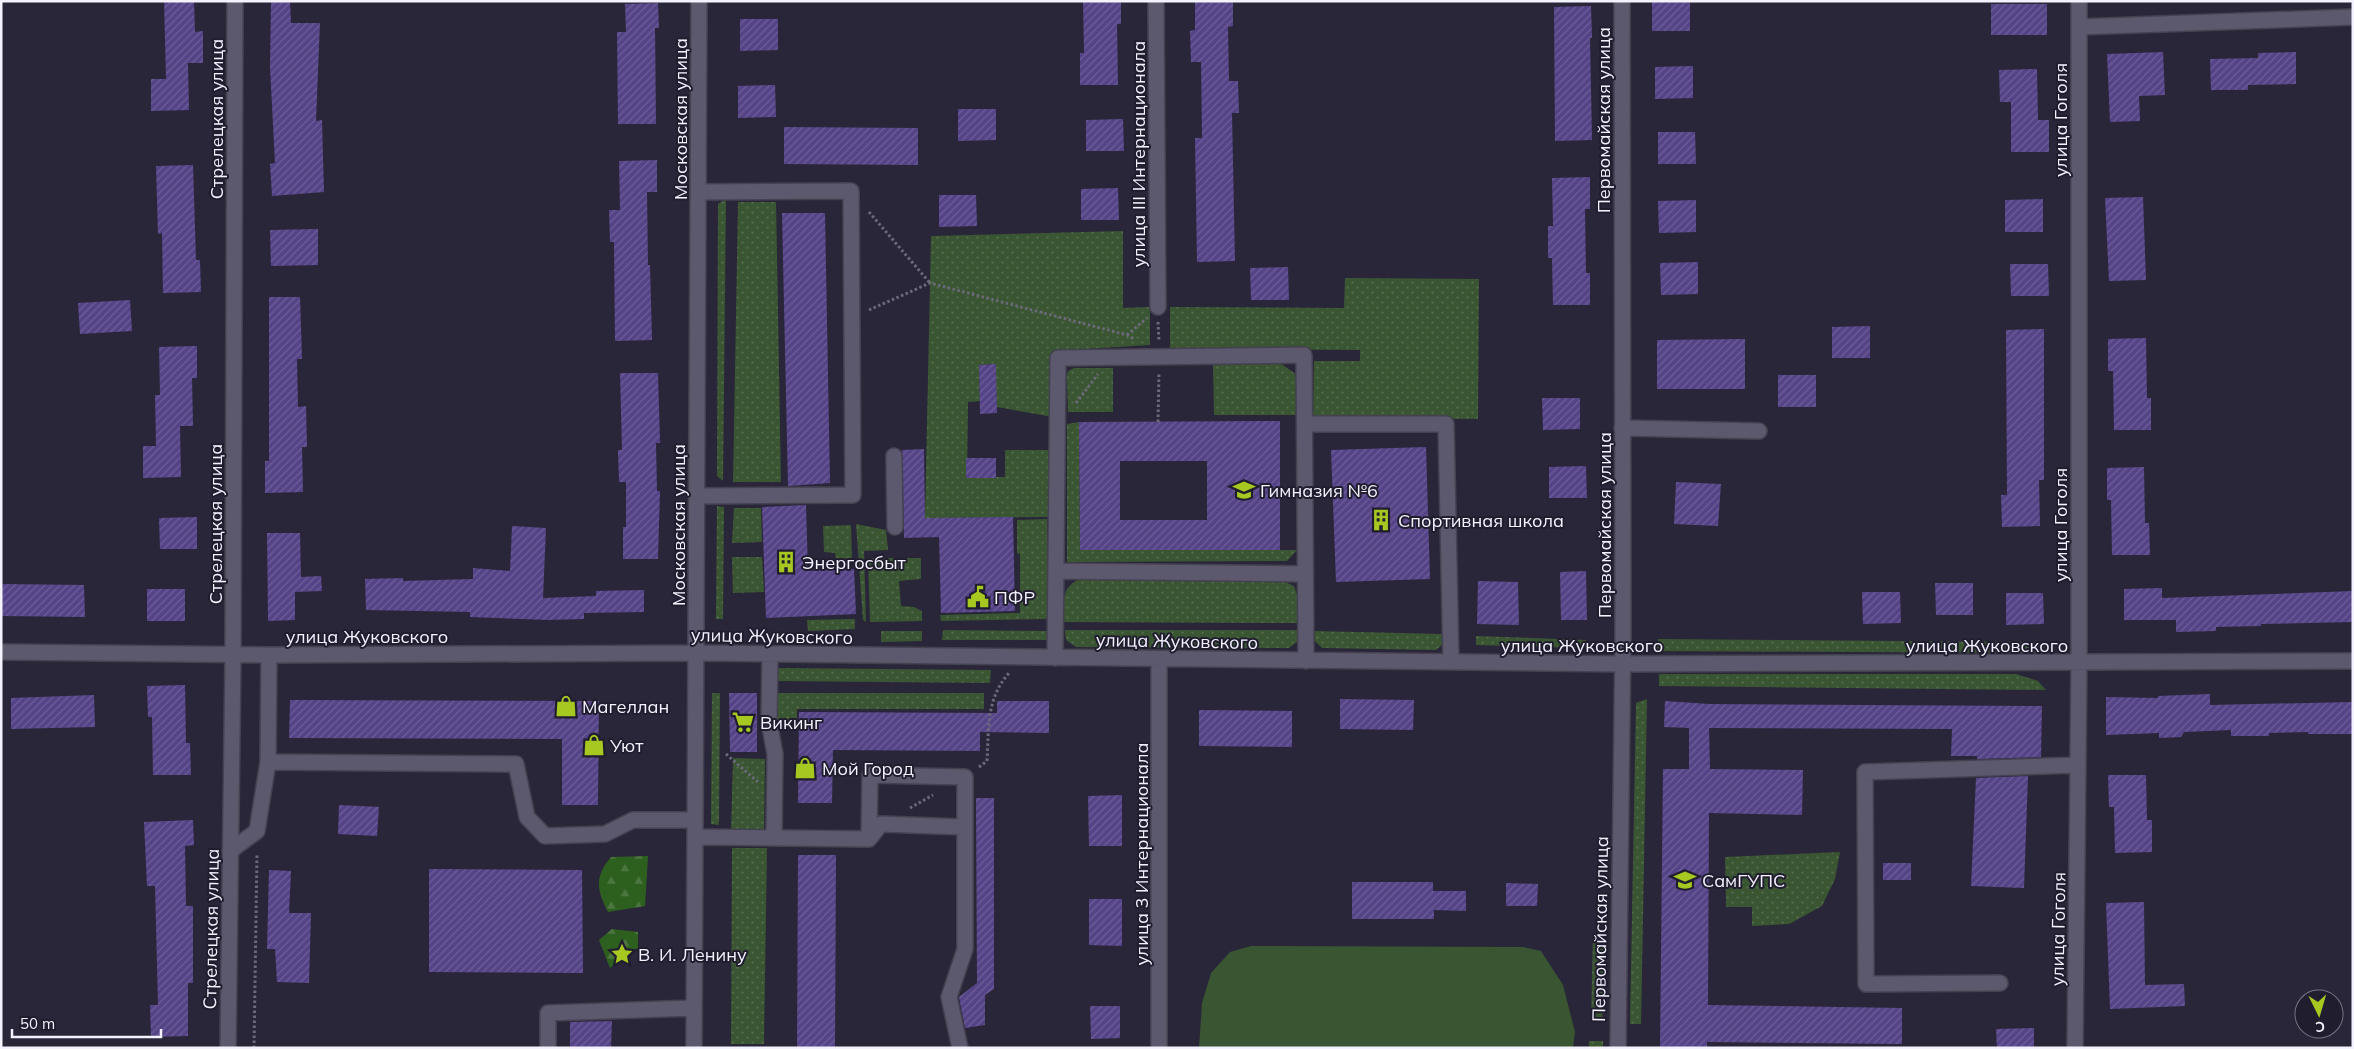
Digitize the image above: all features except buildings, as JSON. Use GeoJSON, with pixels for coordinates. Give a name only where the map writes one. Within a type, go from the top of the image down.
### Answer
{"type":"FeatureCollection","features":[{"type":"Feature","properties":{"kind":"street","name":"Стрелецкая улица"},"geometry":{"type":"LineString","coordinates":[[228,1048],[233,655],[235,1]]}},
{"type":"Feature","properties":{"kind":"street","name":"Московская улица"},"geometry":{"type":"LineString","coordinates":[[694,1048],[699,1]]}},
{"type":"Feature","properties":{"kind":"street","name":"улица III Интернационала"},"geometry":{"type":"LineString","coordinates":[[1156,1],[1158,307]]}},
{"type":"Feature","properties":{"kind":"street","name":"Первомайская улица"},"geometry":{"type":"LineString","coordinates":[[1618,1048],[1622,664],[1622,1]]}},
{"type":"Feature","properties":{"kind":"street","name":"улица Гоголя"},"geometry":{"type":"LineString","coordinates":[[2075,1048],[2079,664],[2079,1]]}},
{"type":"Feature","properties":{"kind":"street"},"geometry":{"type":"LineString","coordinates":[[2079,27],[2353,17]]}},
{"type":"Feature","properties":{"kind":"street"},"geometry":{"type":"LineString","coordinates":[[696,496],[854,495],[851,191],[698,192]]}},
{"type":"Feature","properties":{"kind":"street"},"geometry":{"type":"LineString","coordinates":[[1055,658],[1058,358],[1304,355],[1306,661]]}},
{"type":"Feature","properties":{"kind":"street"},"geometry":{"type":"LineString","coordinates":[[1305,424],[1446,424],[1451,662]]}},
{"type":"Feature","properties":{"kind":"street"},"geometry":{"type":"LineString","coordinates":[[1622,428],[1759,431]]}},
{"type":"Feature","properties":{"kind":"street"},"geometry":{"type":"LineString","coordinates":[[894,456],[895,527]]}},
{"type":"Feature","properties":{"kind":"street"},"geometry":{"type":"LineString","coordinates":[[1056,571],[1306,574]]}},
{"type":"Feature","properties":{"kind":"street","name":"улица Жуковского"},"geometry":{"type":"LineString","coordinates":[[1,652],[233,655],[697,653],[1159,660],[1622,664],[2079,664],[2353,661]]}},
{"type":"Feature","properties":{"kind":"street"},"geometry":{"type":"LineString","coordinates":[[770,654],[768,722],[776,754],[774,838]]}},
{"type":"Feature","properties":{"kind":"street"},"geometry":{"type":"LineString","coordinates":[[230,851],[257,830],[268,762],[269,655]]}},
{"type":"Feature","properties":{"kind":"street","name":"улица 3 Интернационала"},"geometry":{"type":"LineString","coordinates":[[1159,660],[1159,1048]]}},
{"type":"Feature","properties":{"kind":"street"},"geometry":{"type":"LineString","coordinates":[[268,762],[516,764],[527,817],[545,836],[605,834],[633,820],[696,820]]}},
{"type":"Feature","properties":{"kind":"street"},"geometry":{"type":"LineString","coordinates":[[2000,982],[1866,984],[1865,772],[2078,765]]}},
{"type":"Feature","properties":{"kind":"street"},"geometry":{"type":"LineString","coordinates":[[869,839],[870,775],[965,777],[963,827],[965,949],[949,997],[960,1048]]}},
{"type":"Feature","properties":{"kind":"street"},"geometry":{"type":"LineString","coordinates":[[869,839],[881,824],[963,827]]}},
{"type":"Feature","properties":{"kind":"street"},"geometry":{"type":"LineString","coordinates":[[696,837],[869,839]]}},
{"type":"Feature","properties":{"kind":"street"},"geometry":{"type":"LineString","coordinates":[[548,1048],[548,1013],[694,1008]]}},
{"type":"Feature","properties":{"kind":"path"},"geometry":{"type":"LineString","coordinates":[[851,191],[930,283],[1127,335],[1135,341]]}},
{"type":"Feature","properties":{"kind":"path"},"geometry":{"type":"LineString","coordinates":[[852,318],[930,283]]}},
{"type":"Feature","properties":{"kind":"path"},"geometry":{"type":"LineString","coordinates":[[965,777],[987,761],[990,714],[997,687],[1021,658]]}},
{"type":"Feature","properties":{"kind":"path"},"geometry":{"type":"LineString","coordinates":[[726,754],[775,797]]}},
{"type":"Feature","properties":{"kind":"path"},"geometry":{"type":"LineString","coordinates":[[906,810],[940,791]]}},
{"type":"Feature","properties":{"kind":"path"},"geometry":{"type":"LineString","coordinates":[[254,1048],[257,830]]}},
{"type":"Feature","properties":{"kind":"green space"},"geometry":{"type":"Polygon","coordinates":[[[726,199],[723,481],[717,476],[718,204],[726,199]]]}},
{"type":"Feature","properties":{"kind":"green space"},"geometry":{"type":"Polygon","coordinates":[[[738,202],[776,202],[781,482],[733,482],[738,202]]]}},
{"type":"Feature","properties":{"kind":"green space"},"geometry":{"type":"Polygon","coordinates":[[[1123,231],[1123,308],[1150,307],[1150,345],[1052,351],[1053,417],[997,407],[995,364],[979,365],[980,401],[968,402],[967,477],[1005,477],[1005,450],[1050,450],[1049,517],[925,518],[931,236],[1123,231]]]}},
{"type":"Feature","properties":{"kind":"green space"},"geometry":{"type":"Polygon","coordinates":[[[1345,278],[1479,279],[1478,419],[1313,418],[1314,361],[1360,361],[1360,350],[1170,349],[1170,307],[1344,308],[1345,278]]]}},
{"type":"Feature","properties":{"kind":"green space"},"geometry":{"type":"Polygon","coordinates":[[[1280,363],[1297,375],[1297,415],[1214,415],[1213,365],[1280,363]]]}},
{"type":"Feature","properties":{"kind":"green space"},"geometry":{"type":"Polygon","coordinates":[[[1074,368],[1113,368],[1113,412],[1068,412],[1067,376],[1068,371],[1074,368]]]}},
{"type":"Feature","properties":{"kind":"green space"},"geometry":{"type":"Polygon","coordinates":[[[1079,422],[1080,550],[1297,550],[1287,561],[1067,562],[1067,424],[1079,422]]]}},
{"type":"Feature","properties":{"kind":"green space"},"geometry":{"type":"Polygon","coordinates":[[[717,506],[724,507],[723,619],[716,619],[717,506]]]}},
{"type":"Feature","properties":{"kind":"green space"},"geometry":{"type":"Polygon","coordinates":[[[734,508],[761,508],[762,542],[732,543],[734,508]]]}},
{"type":"Feature","properties":{"kind":"green space"},"geometry":{"type":"Polygon","coordinates":[[[1047,519],[1048,619],[941,621],[940,615],[1020,613],[1020,554],[1017,553],[1017,520],[1047,519]]]}},
{"type":"Feature","properties":{"kind":"green space"},"geometry":{"type":"Polygon","coordinates":[[[856,524],[886,530],[888,550],[864,551],[866,622],[863,620],[856,524]]]}},
{"type":"Feature","properties":{"kind":"green space"},"geometry":{"type":"Polygon","coordinates":[[[851,525],[852,558],[836,559],[835,553],[824,552],[823,526],[851,525]]]}},
{"type":"Feature","properties":{"kind":"green space"},"geometry":{"type":"Polygon","coordinates":[[[732,557],[762,557],[764,592],[733,593],[732,557]]]}},
{"type":"Feature","properties":{"kind":"green space"},"geometry":{"type":"Polygon","coordinates":[[[868,558],[921,558],[921,579],[899,581],[901,606],[914,607],[922,611],[922,621],[870,622],[868,558]]]}},
{"type":"Feature","properties":{"kind":"green space"},"geometry":{"type":"Polygon","coordinates":[[[1081,578],[1278,579],[1294,586],[1299,600],[1298,623],[1063,622],[1064,596],[1066,591],[1069,586],[1081,578]]]}},
{"type":"Feature","properties":{"kind":"green space"},"geometry":{"type":"Polygon","coordinates":[[[855,619],[855,629],[808,631],[807,620],[855,619]]]}},
{"type":"Feature","properties":{"kind":"green space"},"geometry":{"type":"Polygon","coordinates":[[[943,630],[1050,631],[1050,640],[942,640],[943,630]]]}},
{"type":"Feature","properties":{"kind":"green space"},"geometry":{"type":"Polygon","coordinates":[[[1065,630],[1299,630],[1298,641],[1289,648],[1076,647],[1066,640],[1065,630]]]}},
{"type":"Feature","properties":{"kind":"green space"},"geometry":{"type":"Polygon","coordinates":[[[881,631],[922,631],[922,641],[881,642],[881,631]]]}},
{"type":"Feature","properties":{"kind":"green space"},"geometry":{"type":"Polygon","coordinates":[[[1314,631],[1442,634],[1443,644],[1436,650],[1322,648],[1315,641],[1314,631]]]}},
{"type":"Feature","properties":{"kind":"green space"},"geometry":{"type":"Polygon","coordinates":[[[1476,636],[1586,640],[1585,648],[1476,645],[1476,636]]]}},
{"type":"Feature","properties":{"kind":"green space"},"geometry":{"type":"Polygon","coordinates":[[[1658,639],[2044,642],[2045,653],[1657,651],[1658,639]]]}},
{"type":"Feature","properties":{"kind":"green space"},"geometry":{"type":"Polygon","coordinates":[[[778,668],[991,670],[990,683],[777,681],[778,668]]]}},
{"type":"Feature","properties":{"kind":"green space"},"geometry":{"type":"Polygon","coordinates":[[[1659,674],[2016,674],[2038,681],[2046,690],[1659,686],[1659,674]]]}},
{"type":"Feature","properties":{"kind":"green space"},"geometry":{"type":"Polygon","coordinates":[[[712,693],[720,693],[719,825],[711,824],[712,693]]]}},
{"type":"Feature","properties":{"kind":"green space"},"geometry":{"type":"Polygon","coordinates":[[[777,693],[984,693],[984,709],[797,709],[797,722],[777,722],[777,693]]]}},
{"type":"Feature","properties":{"kind":"green space"},"geometry":{"type":"Polygon","coordinates":[[[1647,699],[1641,1024],[1630,1024],[1636,703],[1647,699]]]}},
{"type":"Feature","properties":{"kind":"green space"},"geometry":{"type":"Polygon","coordinates":[[[733,758],[765,759],[764,833],[731,833],[733,758]]]}},
{"type":"Feature","properties":{"kind":"green space"},"geometry":{"type":"Polygon","coordinates":[[[732,848],[767,848],[764,1044],[731,1044],[732,848]]]}},
{"type":"Feature","properties":{"kind":"green space"},"geometry":{"type":"Polygon","coordinates":[[[1840,852],[1835,879],[1822,906],[1789,924],[1752,926],[1752,907],[1726,907],[1725,857],[1840,852]]]}},
{"type":"Feature","properties":{"kind":"green space"},"geometry":{"type":"Polygon","coordinates":[[[648,856],[645,906],[608,912],[601,897],[599,884],[602,871],[611,857],[648,856]]]}},
{"type":"Feature","properties":{"kind":"green space"},"geometry":{"type":"Polygon","coordinates":[[[612,929],[638,932],[638,948],[610,968],[599,940],[612,929]]]}},
{"type":"Feature","properties":{"kind":"green space"},"geometry":{"type":"Polygon","coordinates":[[[1593,934],[1605,943],[1602,1022],[1591,1022],[1593,934]]]}},
{"type":"Feature","properties":{"kind":"green space"},"geometry":{"type":"Polygon","coordinates":[[[1251,946],[1523,947],[1541,951],[1563,985],[1575,1032],[1573,1048],[1199,1048],[1202,1003],[1211,973],[1230,952],[1251,946]]]}},
{"type":"Feature","properties":{"kind":"green space"},"geometry":{"type":"Polygon","coordinates":[[[1589,1041],[1603,1041],[1603,1048],[1589,1048],[1589,1041]]]}},
{"type":"Feature","properties":{"kind":"place","name":"Гимназия №6"},"geometry":{"type":"Point","coordinates":[1244,490]}},
{"type":"Feature","properties":{"kind":"place","name":"Спортивная школа"},"geometry":{"type":"Point","coordinates":[1381,520]}},
{"type":"Feature","properties":{"kind":"place","name":"Энергосбыт"},"geometry":{"type":"Point","coordinates":[786,562]}},
{"type":"Feature","properties":{"kind":"place","name":"ПФР"},"geometry":{"type":"Point","coordinates":[978,597]}},
{"type":"Feature","properties":{"kind":"place","name":"Магеллан"},"geometry":{"type":"Point","coordinates":[566,706]}},
{"type":"Feature","properties":{"kind":"place","name":"Викинг"},"geometry":{"type":"Point","coordinates":[743,722]}},
{"type":"Feature","properties":{"kind":"place","name":"Уют"},"geometry":{"type":"Point","coordinates":[594,745]}},
{"type":"Feature","properties":{"kind":"place","name":"Мой Город"},"geometry":{"type":"Point","coordinates":[805,768]}},
{"type":"Feature","properties":{"kind":"place","name":"СамГУПС"},"geometry":{"type":"Point","coordinates":[1685,880]}},
{"type":"Feature","properties":{"kind":"place","name":"В. И. Ленину"},"geometry":{"type":"Point","coordinates":[622,954]}}]}
